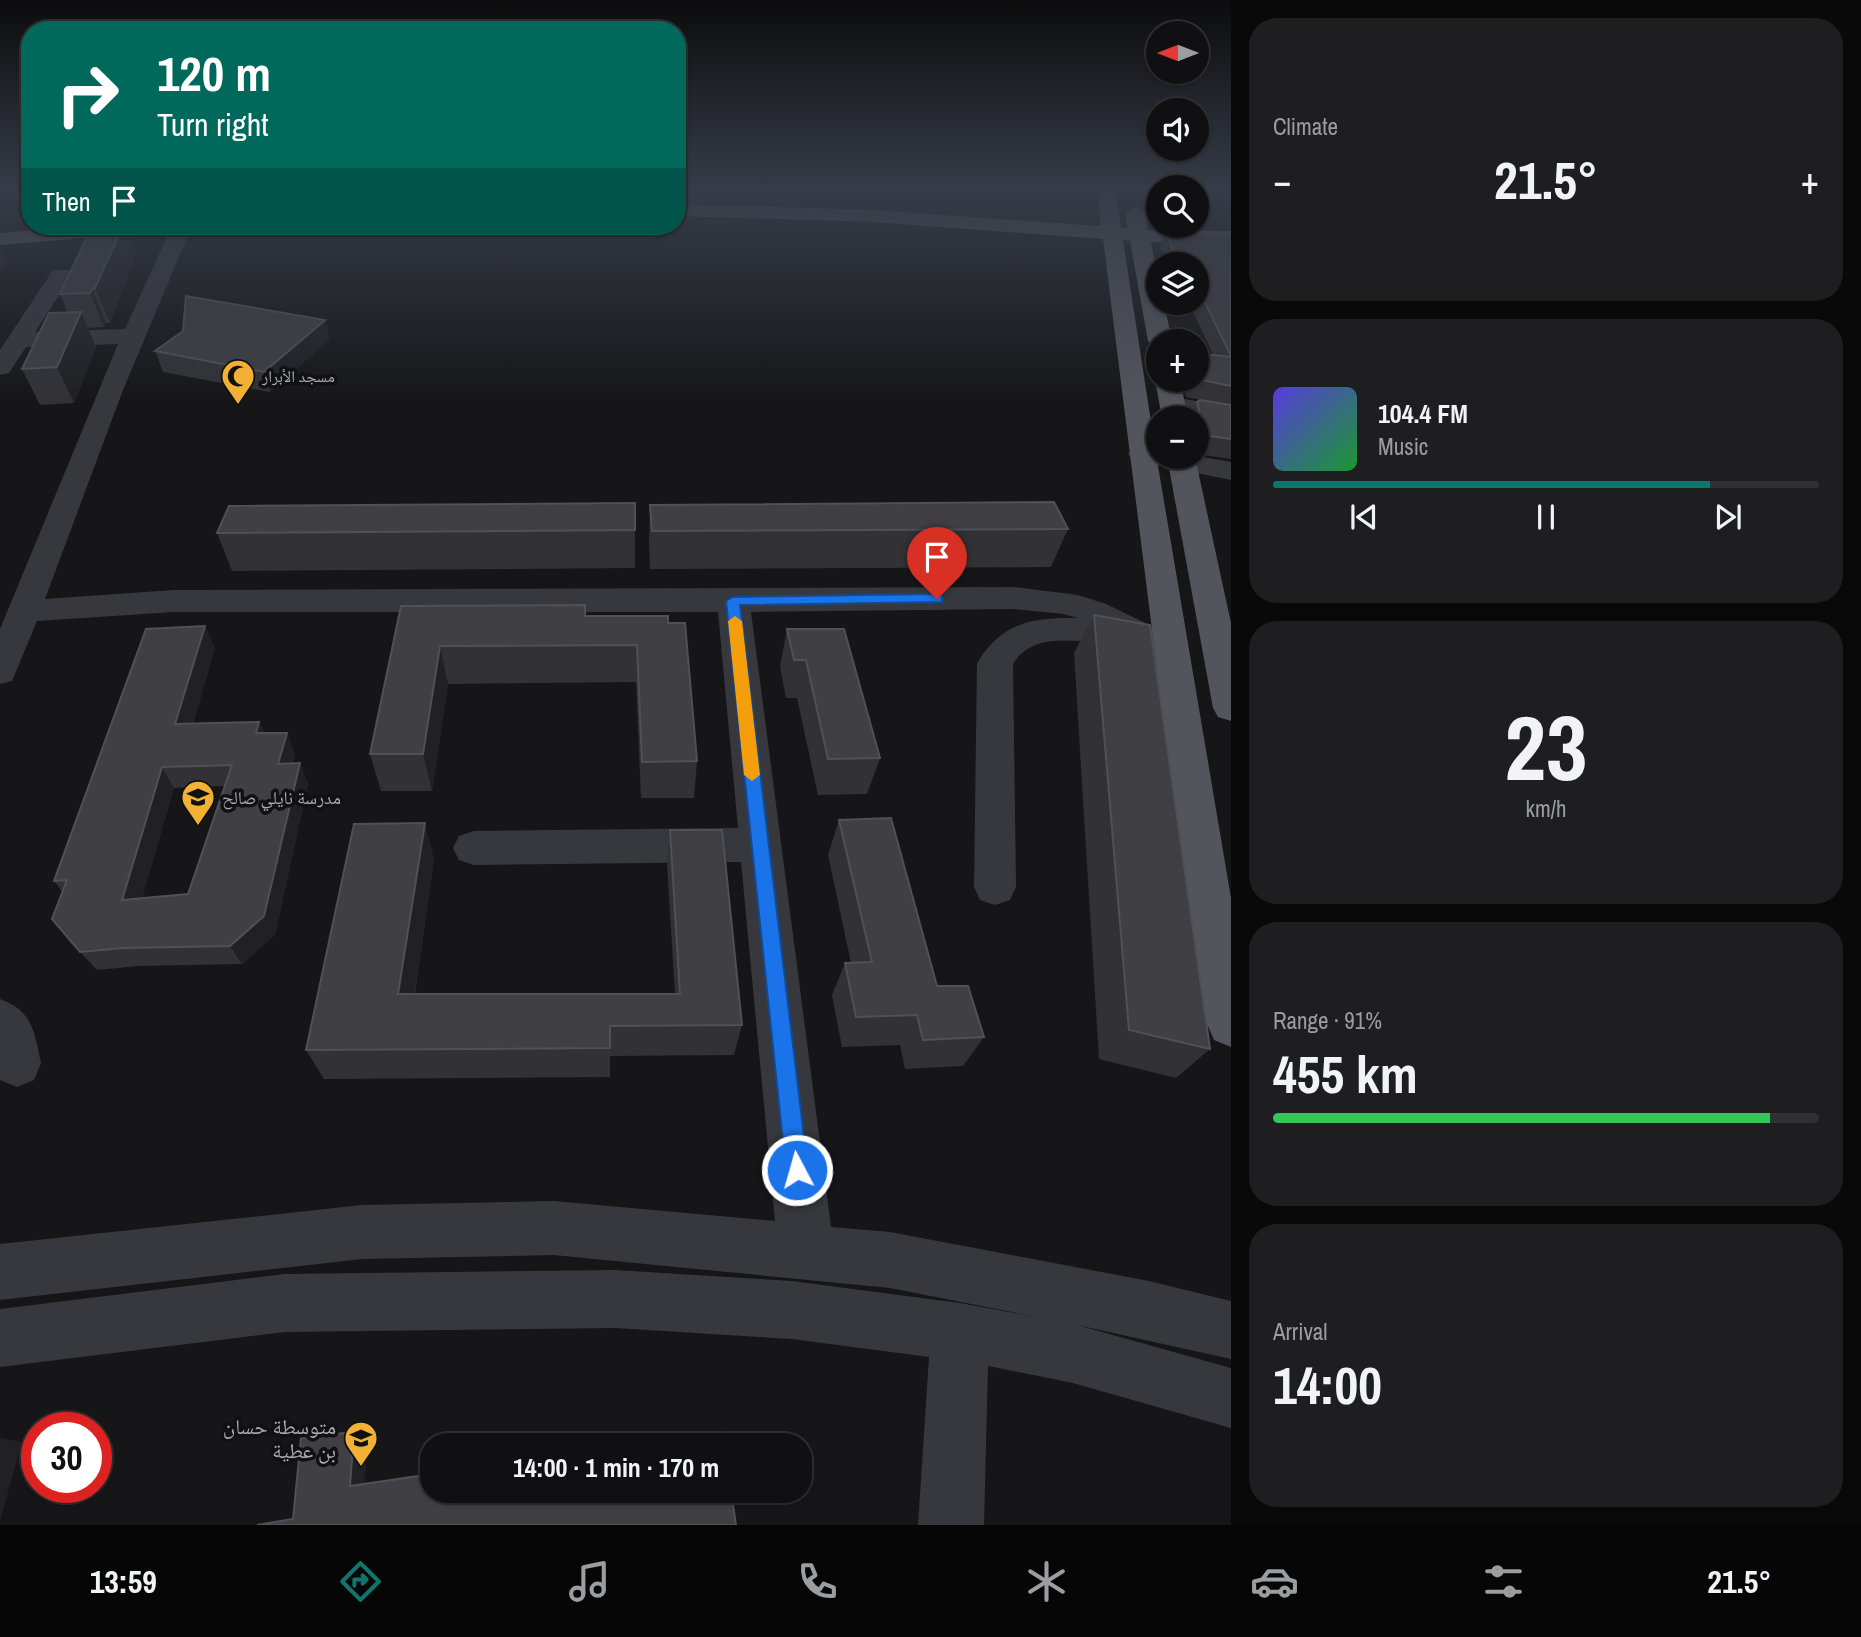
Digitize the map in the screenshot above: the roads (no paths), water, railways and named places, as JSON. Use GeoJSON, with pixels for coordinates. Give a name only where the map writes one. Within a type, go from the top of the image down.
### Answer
{"type":"FeatureCollection","features":[{"type":"Feature","properties":{"kind":"main road"},"geometry":{"type":"LineString","coordinates":[[1130,260],[1143,464],[1174,652],[1199,837],[1231,1024]]}},
{"type":"Feature","properties":{"kind":"main road"},"geometry":{"type":"LineString","coordinates":[[1139,260],[1157,329]]}},
{"type":"Feature","properties":{"kind":"main road"},"geometry":{"type":"LineString","coordinates":[[1183,469],[1227,669],[1231,708]]}},
{"type":"Feature","properties":{"kind":"street"},"geometry":{"type":"LineString","coordinates":[[0,672],[110,390],[134,336],[160,260]]}},
{"type":"Feature","properties":{"kind":"street"},"geometry":{"type":"LineString","coordinates":[[0,368],[61,275]]}},
{"type":"Feature","properties":{"kind":"street"},"geometry":{"type":"LineString","coordinates":[[18,340],[134,336]]}},
{"type":"Feature","properties":{"kind":"street"},"geometry":{"type":"LineString","coordinates":[[1172,401],[1231,415]]}},
{"type":"Feature","properties":{"kind":"street"},"geometry":{"type":"LineString","coordinates":[[1187,469],[1231,492]]}},
{"type":"Feature","properties":{"kind":"street"},"geometry":{"type":"LineString","coordinates":[[1207,469],[1231,471]]}},
{"type":"Feature","properties":{"kind":"street"},"geometry":{"type":"LineString","coordinates":[[25,611],[174,601],[1038,599],[1066,603],[1094,612],[1174,652]]}},
{"type":"Feature","properties":{"kind":"street"},"geometry":{"type":"LineString","coordinates":[[733,601],[806,1251]]}},
{"type":"Feature","properties":{"kind":"street"},"geometry":{"type":"LineString","coordinates":[[995,887],[995,663],[1001,650],[1012,640],[1047,629],[1138,633]]}},
{"type":"Feature","properties":{"kind":"street"},"geometry":{"type":"LineString","coordinates":[[474,848],[760,845]]}},
{"type":"Feature","properties":{"kind":"street"},"geometry":{"type":"LineString","coordinates":[[0,1272],[362,1232],[554,1228],[890,1260],[1149,1310],[1231,1330]]}},
{"type":"Feature","properties":{"kind":"street"},"geometry":{"type":"LineString","coordinates":[[0,1338],[285,1303],[615,1299],[792,1310],[960,1332],[1073,1353],[1231,1398]]}},
{"type":"Feature","properties":{"kind":"street"},"geometry":{"type":"LineString","coordinates":[[951,1525],[960,1332]]}},
{"type":"Feature","properties":{"kind":"place","name":"مسجد الأبرار"},"geometry":{"type":"Point","coordinates":[238,406]}},
{"type":"Feature","properties":{"kind":"place","name":"مدرسة نايلي صالح"},"geometry":{"type":"Point","coordinates":[198,827]}},
{"type":"Feature","properties":{"kind":"place","name":"متوسطة حسان بن عطية"},"geometry":{"type":"Point","coordinates":[361,1468]}}]}
